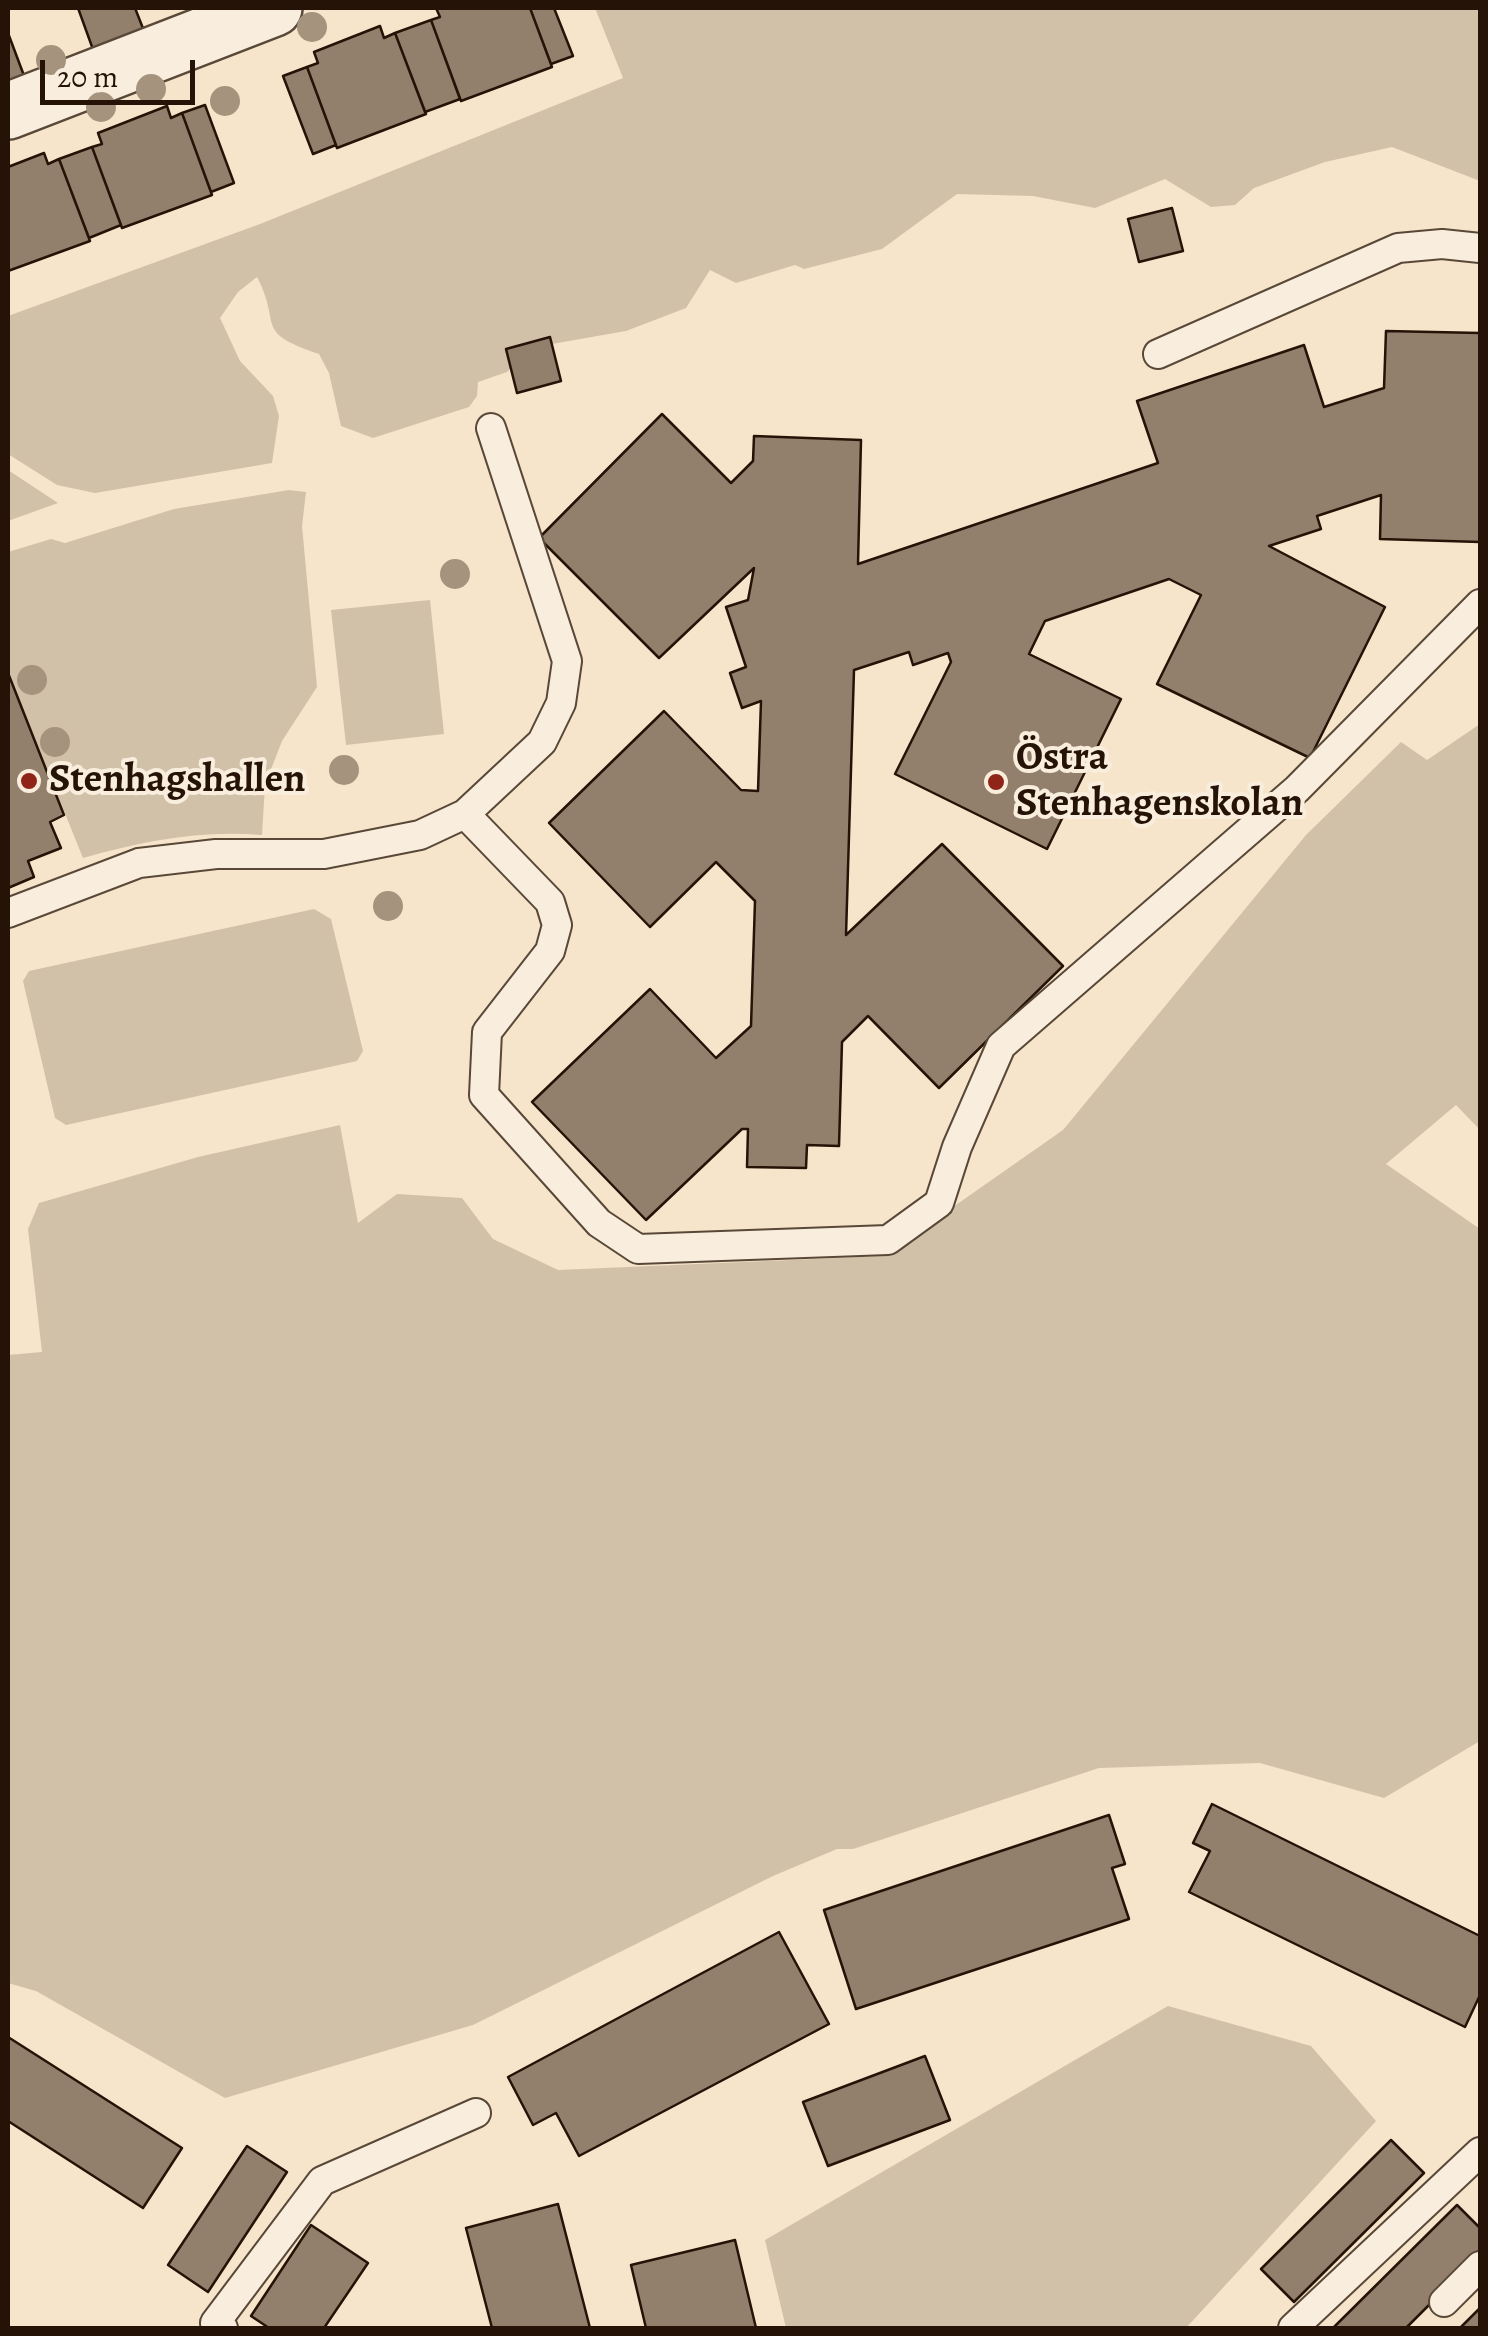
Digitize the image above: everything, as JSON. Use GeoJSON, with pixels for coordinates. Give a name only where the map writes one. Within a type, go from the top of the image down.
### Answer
{"type":"FeatureCollection","features":[{"type":"Feature","properties":{"kind":"street"},"geometry":{"type":"LineString","coordinates":[[8,111],[274,8]]}},
{"type":"Feature","properties":{"kind":"lane"},"geometry":{"type":"LineString","coordinates":[[1158,354],[1398,248],[1480,248]]}},
{"type":"Feature","properties":{"kind":"lane"},"geometry":{"type":"LineString","coordinates":[[8,913],[139,863],[216,854],[324,854],[420,835],[465,814],[542,742],[561,703],[567,662],[491,428]]}},
{"type":"Feature","properties":{"kind":"lane"},"geometry":{"type":"LineString","coordinates":[[465,814],[550,902],[557,925],[550,952],[487,1032],[484,1095],[599,1223],[638,1250],[888,1240],[938,1203],[957,1147],[1001,1046],[1297,789],[1480,604]]}},
{"type":"Feature","properties":{"kind":"lane"},"geometry":{"type":"LineString","coordinates":[[219,2326],[322,2180],[476,2113]]}},
{"type":"Feature","properties":{"kind":"lane"},"geometry":{"type":"LineString","coordinates":[[1293,2328],[1480,2152]]}},
{"type":"Feature","properties":{"kind":"lane"},"geometry":{"type":"LineString","coordinates":[[1444,2302],[1480,2266]]}},
{"type":"Feature","properties":{"kind":"shaded area"},"geometry":{"type":"Polygon","coordinates":[[[595,8],[1480,8],[1480,181],[1392,147],[1325,162],[1254,188],[1235,205],[1211,207],[1165,179],[1095,208],[1033,196],[957,194],[882,249],[804,269],[795,265],[736,283],[710,270],[686,308],[626,331],[529,348],[507,372],[478,382],[477,396],[469,407],[373,438],[341,426],[329,373],[319,354],[277,333],[257,277],[238,292],[220,318],[240,361],[273,396],[279,416],[272,463],[95,493],[57,485],[8,454],[8,316],[260,224],[623,78],[595,8]]]}},
{"type":"Feature","properties":{"kind":"shaded area"},"geometry":{"type":"Polygon","coordinates":[[[8,470],[58,503],[8,521],[8,470]]]}},
{"type":"Feature","properties":{"kind":"shaded area"},"geometry":{"type":"Polygon","coordinates":[[[289,490],[306,492],[302,526],[317,687],[282,741],[265,785],[262,835],[172,838],[83,858],[8,673],[8,552],[51,539],[65,543],[174,509],[289,490]]]}},
{"type":"Feature","properties":{"kind":"shaded area"},"geometry":{"type":"Polygon","coordinates":[[[430,600],[444,734],[346,745],[331,610],[430,600]]]}},
{"type":"Feature","properties":{"kind":"shaded area"},"geometry":{"type":"Polygon","coordinates":[[[1480,724],[1480,1130],[1456,1105],[1386,1164],[1480,1229],[1480,1741],[1384,1798],[1260,1763],[1099,1768],[853,1849],[837,1849],[773,1876],[473,2025],[225,2098],[36,1991],[8,1983],[8,1355],[42,1352],[28,1229],[39,1203],[198,1157],[340,1125],[358,1223],[397,1194],[462,1198],[493,1239],[558,1270],[883,1256],[1063,1130],[1306,835],[1401,742],[1427,760],[1480,724]]]}},
{"type":"Feature","properties":{"kind":"shaded area"},"geometry":{"type":"Polygon","coordinates":[[[314,909],[331,919],[363,1051],[357,1061],[66,1125],[55,1118],[23,981],[29,971],[314,909]]]}},
{"type":"Feature","properties":{"kind":"shaded area"},"geometry":{"type":"Polygon","coordinates":[[[1168,2006],[1311,2046],[1376,2121],[1186,2328],[786,2328],[765,2240],[1168,2006]]]}},
{"type":"Feature","properties":{"kind":"building"},"geometry":{"type":"Polygon","coordinates":[[[78,8],[135,8],[146,36],[95,55],[78,8]]]}},
{"type":"Feature","properties":{"kind":"building"},"geometry":{"type":"Polygon","coordinates":[[[436,8],[530,8],[552,67],[461,101],[431,20],[440,17],[436,8]]]}},
{"type":"Feature","properties":{"kind":"building"},"geometry":{"type":"Polygon","coordinates":[[[530,8],[554,8],[573,56],[551,64],[530,8]]]}},
{"type":"Feature","properties":{"kind":"building"},"geometry":{"type":"Polygon","coordinates":[[[431,20],[460,99],[425,112],[395,33],[431,20]]]}},
{"type":"Feature","properties":{"kind":"building"},"geometry":{"type":"Polygon","coordinates":[[[380,26],[384,38],[395,33],[426,114],[337,148],[307,67],[318,63],[314,52],[380,26]]]}},
{"type":"Feature","properties":{"kind":"building"},"geometry":{"type":"Polygon","coordinates":[[[8,33],[26,81],[8,87],[8,33]]]}},
{"type":"Feature","properties":{"kind":"building"},"geometry":{"type":"Polygon","coordinates":[[[307,67],[336,145],[313,154],[283,76],[307,67]]]}},
{"type":"Feature","properties":{"kind":"building"},"geometry":{"type":"Polygon","coordinates":[[[205,105],[234,183],[211,192],[182,113],[205,105]]]}},
{"type":"Feature","properties":{"kind":"building"},"geometry":{"type":"Polygon","coordinates":[[[167,106],[171,118],[182,113],[212,195],[122,228],[92,147],[102,144],[98,133],[167,106]]]}},
{"type":"Feature","properties":{"kind":"building"},"geometry":{"type":"Polygon","coordinates":[[[92,147],[121,225],[89,238],[59,159],[92,147]]]}},
{"type":"Feature","properties":{"kind":"building"},"geometry":{"type":"Polygon","coordinates":[[[44,153],[48,164],[59,159],[90,241],[8,271],[8,167],[44,153]]]}},
{"type":"Feature","properties":{"kind":"building"},"geometry":{"type":"Polygon","coordinates":[[[1172,208],[1183,251],[1139,262],[1128,219],[1172,208]]]}},
{"type":"Feature","properties":{"kind":"building","name":"Östra Stenhagenskolan"},"geometry":{"type":"Polygon","coordinates":[[[1386,331],[1480,333],[1480,542],[1380,539],[1381,495],[1317,516],[1321,529],[1269,546],[1385,607],[1310,758],[1157,684],[1201,595],[1169,579],[1045,621],[1029,654],[1121,699],[1047,849],[895,774],[951,662],[948,653],[913,665],[909,652],[854,670],[846,935],[942,844],[1063,966],[939,1088],[868,1016],[842,1042],[839,1146],[807,1145],[806,1168],[747,1167],[748,1129],[742,1129],[646,1220],[532,1102],[650,989],[716,1058],[751,1026],[755,901],[716,862],[650,927],[549,823],[664,711],[741,790],[758,791],[761,701],[742,708],[730,673],[746,667],[726,607],[748,600],[754,568],[659,658],[539,538],[662,414],[731,483],[753,461],[754,436],[861,440],[858,564],[1158,463],[1137,401],[1304,345],[1324,407],[1384,388],[1386,331]]]}},
{"type":"Feature","properties":{"kind":"building"},"geometry":{"type":"Polygon","coordinates":[[[550,337],[561,381],[517,393],[506,349],[550,337]]]}},
{"type":"Feature","properties":{"kind":"building","name":"Stenhagshallen"},"geometry":{"type":"Polygon","coordinates":[[[8,673],[64,815],[50,822],[61,848],[28,861],[34,877],[8,888],[8,673]]]}},
{"type":"Feature","properties":{"kind":"building"},"geometry":{"type":"Polygon","coordinates":[[[1212,1804],[1480,1936],[1480,1995],[1465,2027],[1189,1892],[1210,1851],[1193,1843],[1212,1804]]]}},
{"type":"Feature","properties":{"kind":"building"},"geometry":{"type":"Polygon","coordinates":[[[1109,1815],[1125,1864],[1112,1868],[1129,1919],[856,2009],[824,1910],[1109,1815]]]}},
{"type":"Feature","properties":{"kind":"building"},"geometry":{"type":"Polygon","coordinates":[[[779,1932],[829,2024],[579,2156],[556,2113],[533,2125],[508,2077],[779,1932]]]}},
{"type":"Feature","properties":{"kind":"building"},"geometry":{"type":"Polygon","coordinates":[[[8,2037],[182,2148],[143,2208],[8,2121],[8,2037]]]}},
{"type":"Feature","properties":{"kind":"building"},"geometry":{"type":"Polygon","coordinates":[[[925,2056],[950,2120],[828,2166],[803,2102],[925,2056]]]}},
{"type":"Feature","properties":{"kind":"building"},"geometry":{"type":"Polygon","coordinates":[[[1391,2140],[1424,2173],[1294,2302],[1261,2269],[1391,2140]]]}},
{"type":"Feature","properties":{"kind":"building"},"geometry":{"type":"Polygon","coordinates":[[[247,2146],[287,2172],[208,2292],[168,2265],[247,2146]]]}},
{"type":"Feature","properties":{"kind":"building"},"geometry":{"type":"Polygon","coordinates":[[[558,2204],[590,2328],[492,2328],[466,2228],[558,2204]]]}},
{"type":"Feature","properties":{"kind":"building"},"geometry":{"type":"Polygon","coordinates":[[[1457,2205],[1480,2228],[1480,2254],[1406,2328],[1333,2328],[1457,2205]]]}},
{"type":"Feature","properties":{"kind":"building"},"geometry":{"type":"Polygon","coordinates":[[[311,2225],[368,2263],[324,2328],[269,2328],[251,2316],[311,2225]]]}},
{"type":"Feature","properties":{"kind":"building"},"geometry":{"type":"Polygon","coordinates":[[[735,2240],[756,2328],[646,2328],[631,2265],[735,2240]]]}},
{"type":"Feature","properties":{"kind":"building"},"geometry":{"type":"Polygon","coordinates":[[[1480,2308],[1480,2328],[1460,2328],[1480,2308]]]}},
{"type":"Feature","properties":{"kind":"place","name":"Stenhagshallen"},"geometry":{"type":"Point","coordinates":[29,781]}},
{"type":"Feature","properties":{"kind":"place","name":"Östra Stenhagenskolan"},"geometry":{"type":"Point","coordinates":[996,782]}}]}
